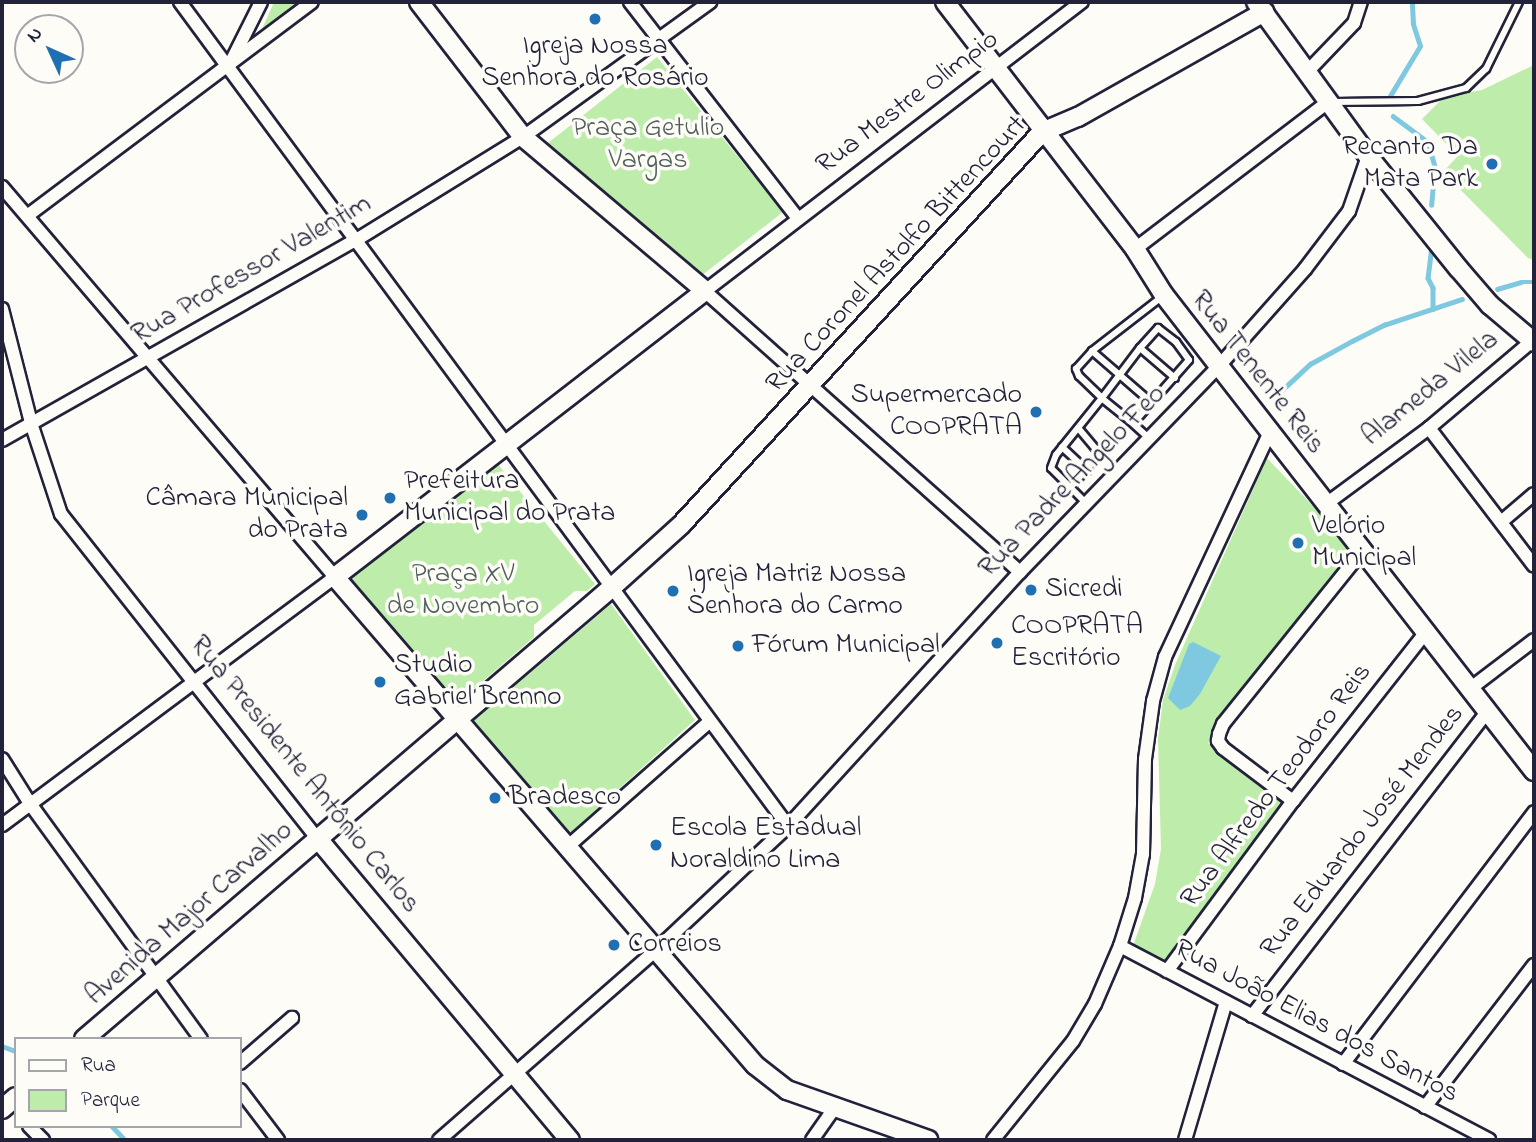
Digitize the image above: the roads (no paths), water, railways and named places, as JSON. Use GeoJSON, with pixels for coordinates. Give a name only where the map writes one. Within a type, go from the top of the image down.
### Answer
{"type":"FeatureCollection","features":[{"type":"Feature","properties":{"kind":"street"},"geometry":{"type":"LineString","coordinates":[[180,2],[610,589],[788,826],[655,951],[439,1140]]}},
{"type":"Feature","properties":{"kind":"street"},"geometry":{"type":"LineString","coordinates":[[229,67],[261,2]]}},
{"type":"Feature","properties":{"kind":"street"},"geometry":{"type":"LineString","coordinates":[[27,216],[229,67],[312,2]]}},
{"type":"Feature","properties":{"kind":"street"},"geometry":{"type":"LineString","coordinates":[[419,2],[523,137],[705,291],[808,386],[1020,572]]}},
{"type":"Feature","properties":{"kind":"street"},"geometry":{"type":"LineString","coordinates":[[631,2],[797,217]]}},
{"type":"Feature","properties":{"kind":"street","name":"Rua Professor Valentim"},"geometry":{"type":"LineString","coordinates":[[2,440],[356,240],[523,137],[710,2]]}},
{"type":"Feature","properties":{"kind":"street","name":"Rua Tenente Reis"},"geometry":{"type":"LineString","coordinates":[[945,2],[1042,132],[1135,249],[1164,295],[1534,771]]}},
{"type":"Feature","properties":{"kind":"street","name":"Rua Mestre Olimpio"},"geometry":{"type":"LineString","coordinates":[[705,291],[797,217],[1082,2]]}},
{"type":"Feature","properties":{"kind":"street"},"geometry":{"type":"LineString","coordinates":[[1307,72],[1354,23],[1361,2]]}},
{"type":"Feature","properties":{"kind":"street"},"geometry":{"type":"LineString","coordinates":[[1260,7],[1368,156],[1490,305],[1533,341]]}},
{"type":"Feature","properties":{"kind":"street","name":"Rua Coronel Astolfo Bittencourt"},"geometry":{"type":"LineString","coordinates":[[610,589],[681,525],[1042,132],[1101,104],[1260,7]]}},
{"type":"Feature","properties":{"kind":"street"},"geometry":{"type":"LineString","coordinates":[[1135,249],[1328,103]]}},
{"type":"Feature","properties":{"kind":"street","name":"Rua Padre Angelo Feo"},"geometry":{"type":"LineString","coordinates":[[788,826],[1020,572],[1219,366],[1335,232],[1359,190],[1368,156]]}},
{"type":"Feature","properties":{"kind":"street"},"geometry":{"type":"LineString","coordinates":[[4,193],[27,216],[146,359],[655,951],[770,1079],[787,1090],[834,1109],[928,1140]]}},
{"type":"Feature","properties":{"kind":"street"},"geometry":{"type":"LineString","coordinates":[[2,825],[335,577],[705,291]]}},
{"type":"Feature","properties":{"kind":"street","name":"Rua Presidente Antônio Carlos"},"geometry":{"type":"LineString","coordinates":[[2,309],[31,423],[54,497],[70,528],[318,839],[570,1140]]}},
{"type":"Feature","properties":{"kind":"street","name":"Alameda Vilela"},"geometry":{"type":"LineString","coordinates":[[1326,503],[1429,428],[1533,341]]}},
{"type":"Feature","properties":{"kind":"street"},"geometry":{"type":"LineString","coordinates":[[1429,428],[1534,566]]}},
{"type":"Feature","properties":{"kind":"street"},"geometry":{"type":"LineString","coordinates":[[993,1140],[1073,1041],[1095,1004],[1120,946],[1135,898],[1143,854],[1145,760],[1153,701],[1164,657],[1270,432]]}},
{"type":"Feature","properties":{"kind":"street"},"geometry":{"type":"LineString","coordinates":[[1501,522],[1534,494]]}},
{"type":"Feature","properties":{"kind":"street"},"geometry":{"type":"LineString","coordinates":[[1293,801],[1223,748],[1218,741],[1223,723],[1363,550]]}},
{"type":"Feature","properties":{"kind":"street"},"geometry":{"type":"LineString","coordinates":[[457,720],[610,589]]}},
{"type":"Feature","properties":{"kind":"street","name":"Rua Alfredo Teodoro Reis"},"geometry":{"type":"LineString","coordinates":[[1167,971],[1293,801],[1427,631]]}},
{"type":"Feature","properties":{"kind":"street"},"geometry":{"type":"LineString","coordinates":[[1471,688],[1534,640]]}},
{"type":"Feature","properties":{"kind":"street","name":"Rua Eduardo José Mendes"},"geometry":{"type":"LineString","coordinates":[[1252,1016],[1488,711]]}},
{"type":"Feature","properties":{"kind":"street","name":"Avenida Major Carvalho"},"geometry":{"type":"LineString","coordinates":[[86,1037],[457,720]]}},
{"type":"Feature","properties":{"kind":"street"},"geometry":{"type":"LineString","coordinates":[[566,848],[709,722]]}},
{"type":"Feature","properties":{"kind":"street"},"geometry":{"type":"LineString","coordinates":[[2,759],[31,805],[199,1037]]}},
{"type":"Feature","properties":{"kind":"street"},"geometry":{"type":"LineString","coordinates":[[1343,1064],[1534,812]]}},
{"type":"Feature","properties":{"kind":"street","name":"Rua João Elias dos Santos"},"geometry":{"type":"LineString","coordinates":[[1120,946],[1489,1140]]}},
{"type":"Feature","properties":{"kind":"street"},"geometry":{"type":"LineString","coordinates":[[1425,1107],[1534,965]]}},
{"type":"Feature","properties":{"kind":"street"},"geometry":{"type":"LineString","coordinates":[[1185,1140],[1226,1002]]}},
{"type":"Feature","properties":{"kind":"street"},"geometry":{"type":"LineString","coordinates":[[242,1061],[292,1018]]}},
{"type":"Feature","properties":{"kind":"street"},"geometry":{"type":"LineString","coordinates":[[242,1093],[278,1140]]}},
{"type":"Feature","properties":{"kind":"street"},"geometry":{"type":"LineString","coordinates":[[812,1140],[834,1109]]}},
{"type":"Feature","properties":{"kind":"lane"},"geometry":{"type":"LineString","coordinates":[[1328,103],[1418,101],[1466,88],[1486,69],[1519,2]]}},
{"type":"Feature","properties":{"kind":"lane"},"geometry":{"type":"LineString","coordinates":[[1149,438],[1102,398],[1077,372],[1092,351],[1164,295]]}},
{"type":"Feature","properties":{"kind":"lane"},"geometry":{"type":"LineString","coordinates":[[1086,503],[1051,468],[1062,447],[1154,331],[1161,328],[1188,355],[1189,360],[1137,419],[1130,421]]}},
{"type":"Feature","properties":{"kind":"lane"},"geometry":{"type":"LineString","coordinates":[[1140,348],[1175,378]]}},
{"type":"Feature","properties":{"kind":"lane"},"geometry":{"type":"LineString","coordinates":[[1092,351],[1152,403]]}},
{"type":"Feature","properties":{"kind":"lane"},"geometry":{"type":"LineString","coordinates":[[1070,488],[1088,471],[1100,454],[1078,428]]}},
{"type":"Feature","properties":{"kind":"lane"},"geometry":{"type":"LineString","coordinates":[[1062,447],[1088,471]]}},
{"type":"Feature","properties":{"kind":"water"},"geometry":{"type":"Polygon","coordinates":[[[1193,642],[1221,656],[1200,694],[1190,706],[1180,710],[1168,698],[1189,644],[1193,642]]]}},
{"type":"Feature","properties":{"kind":"waterway"},"geometry":{"type":"LineString","coordinates":[[1390,96],[1420,46],[1413,24],[1412,2]]}},
{"type":"Feature","properties":{"kind":"waterway"},"geometry":{"type":"LineString","coordinates":[[1393,116],[1428,142],[1435,167],[1432,205]]}},
{"type":"Feature","properties":{"kind":"waterway"},"geometry":{"type":"LineString","coordinates":[[1432,246],[1428,278],[1433,288],[1433,309]]}},
{"type":"Feature","properties":{"kind":"waterway"},"geometry":{"type":"LineString","coordinates":[[1497,289],[1521,282],[1534,282]]}},
{"type":"Feature","properties":{"kind":"waterway"},"geometry":{"type":"LineString","coordinates":[[1280,392],[1310,364],[1352,341],[1384,325],[1462,299]]}},
{"type":"Feature","properties":{"kind":"waterway"},"geometry":{"type":"LineString","coordinates":[[2,1046],[14,1050]]}},
{"type":"Feature","properties":{"kind":"waterway"},"geometry":{"type":"LineString","coordinates":[[114,1128],[125,1140]]}},
{"type":"Feature","properties":{"kind":"place","name":"Igreja Nossa Senhora do Rosário"},"geometry":{"type":"Point","coordinates":[595,19]}},
{"type":"Feature","properties":{"kind":"place","name":"Recanto Da Mata Park"},"geometry":{"type":"Point","coordinates":[1492,164]}},
{"type":"Feature","properties":{"kind":"place","name":"Supermercado COOPRATA"},"geometry":{"type":"Point","coordinates":[1036,412]}},
{"type":"Feature","properties":{"kind":"place","name":"Prefeitura Municipal do Prata"},"geometry":{"type":"Point","coordinates":[390,498]}},
{"type":"Feature","properties":{"kind":"place","name":"Câmara Municipal do Prata"},"geometry":{"type":"Point","coordinates":[362,515]}},
{"type":"Feature","properties":{"kind":"place","name":"Velório Municipal"},"geometry":{"type":"Point","coordinates":[1298,543]}},
{"type":"Feature","properties":{"kind":"place","name":"Sicredi"},"geometry":{"type":"Point","coordinates":[1031,590]}},
{"type":"Feature","properties":{"kind":"place","name":"Igreja Matriz Nossa Senhora do Carmo"},"geometry":{"type":"Point","coordinates":[673,591]}},
{"type":"Feature","properties":{"kind":"place","name":"COOPRATA Escritório"},"geometry":{"type":"Point","coordinates":[997,643]}},
{"type":"Feature","properties":{"kind":"place","name":"Fórum Municipal"},"geometry":{"type":"Point","coordinates":[738,646]}},
{"type":"Feature","properties":{"kind":"place","name":"Studio Gabriel Brenno"},"geometry":{"type":"Point","coordinates":[380,682]}},
{"type":"Feature","properties":{"kind":"place","name":"Bradesco"},"geometry":{"type":"Point","coordinates":[495,798]}},
{"type":"Feature","properties":{"kind":"place","name":"Escola Estadual Noraldino Lima"},"geometry":{"type":"Point","coordinates":[656,845]}},
{"type":"Feature","properties":{"kind":"place","name":"Correios"},"geometry":{"type":"Point","coordinates":[614,945]}},
{"type":"Feature","properties":{"kind":"park label","name":"Praça Getulio Vargas"},"geometry":{"type":"Point","coordinates":[648,145]}},
{"type":"Feature","properties":{"kind":"park label","name":"Praça XV de Novembro"},"geometry":{"type":"Point","coordinates":[463,591]}}]}
